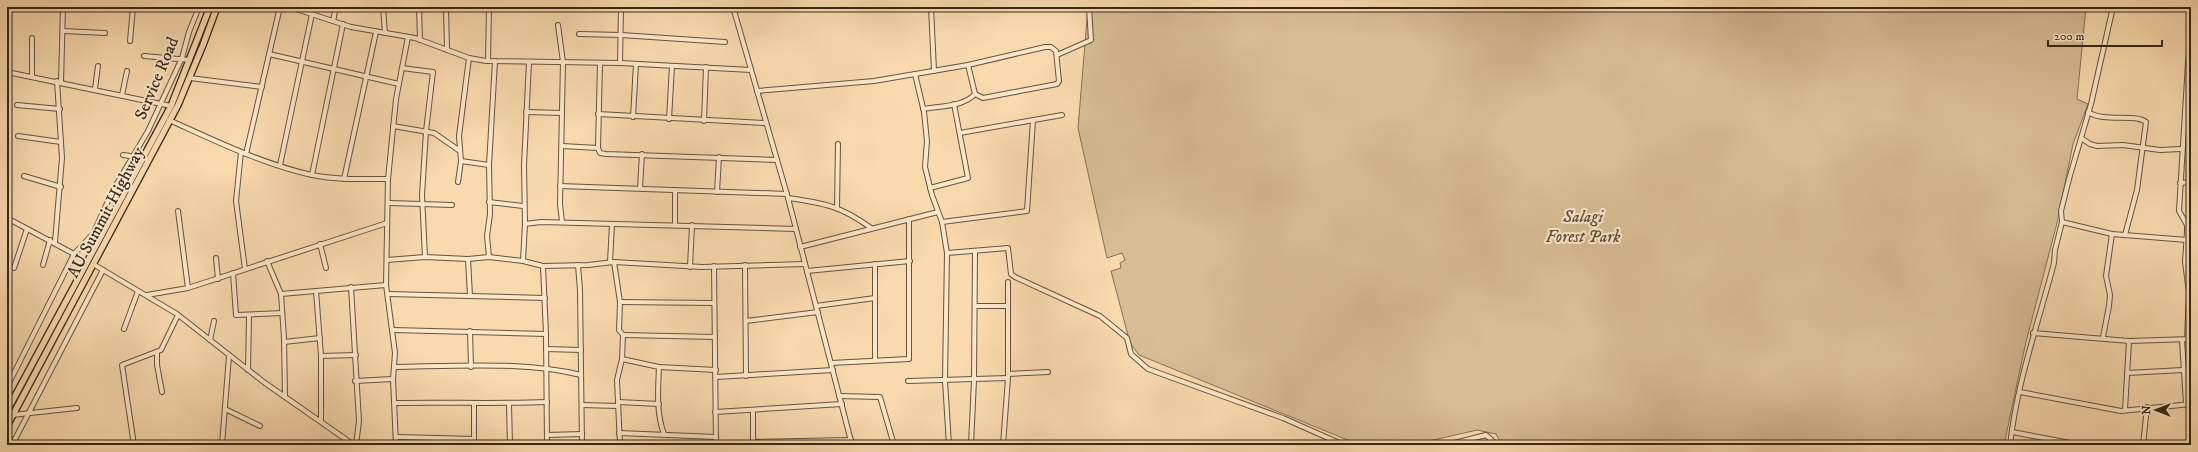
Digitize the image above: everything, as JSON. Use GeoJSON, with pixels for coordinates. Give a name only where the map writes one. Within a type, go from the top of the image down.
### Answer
{"type":"FeatureCollection","features":[{"type":"Feature","properties":{"kind":"main road","name":"AU Summit Highway"},"geometry":{"type":"LineString","coordinates":[[7,411],[171,106],[191,60],[210,7]]}},
{"type":"Feature","properties":{"kind":"main road","name":"AU Summit Highway"},"geometry":{"type":"LineString","coordinates":[[7,426],[169,120],[190,78],[217,7]]}},
{"type":"Feature","properties":{"kind":"street"},"geometry":{"type":"LineString","coordinates":[[12,8],[20,7]]}},
{"type":"Feature","properties":{"kind":"street"},"geometry":{"type":"LineString","coordinates":[[43,264],[53,241],[60,187],[61,142],[59,82],[63,7]]}},
{"type":"Feature","properties":{"kind":"street"},"geometry":{"type":"LineString","coordinates":[[130,41],[133,7]]}},
{"type":"Feature","properties":{"kind":"street","name":"Service Road"},"geometry":{"type":"LineString","coordinates":[[7,388],[74,254],[93,234],[113,190],[133,157],[161,104],[182,58],[189,32],[199,7]]}},
{"type":"Feature","properties":{"kind":"street"},"geometry":{"type":"LineString","coordinates":[[246,154],[280,7]]}},
{"type":"Feature","properties":{"kind":"street"},"geometry":{"type":"LineString","coordinates":[[290,7],[343,24],[420,40],[469,58],[488,61],[620,63],[751,70]]}},
{"type":"Feature","properties":{"kind":"street"},"geometry":{"type":"LineString","coordinates":[[333,21],[336,7]]}},
{"type":"Feature","properties":{"kind":"street"},"geometry":{"type":"LineString","coordinates":[[383,7],[385,33]]}},
{"type":"Feature","properties":{"kind":"street"},"geometry":{"type":"LineString","coordinates":[[419,7],[420,40]]}},
{"type":"Feature","properties":{"kind":"street"},"geometry":{"type":"LineString","coordinates":[[446,7],[447,50]]}},
{"type":"Feature","properties":{"kind":"street"},"geometry":{"type":"LineString","coordinates":[[488,61],[489,7]]}},
{"type":"Feature","properties":{"kind":"street"},"geometry":{"type":"LineString","coordinates":[[620,63],[621,7]]}},
{"type":"Feature","properties":{"kind":"street"},"geometry":{"type":"LineString","coordinates":[[733,7],[796,229],[852,445]]}},
{"type":"Feature","properties":{"kind":"street"},"geometry":{"type":"LineString","coordinates":[[931,7],[934,70]]}},
{"type":"Feature","properties":{"kind":"street"},"geometry":{"type":"LineString","coordinates":[[1057,55],[1091,40],[1089,7]]}},
{"type":"Feature","properties":{"kind":"street"},"geometry":{"type":"LineString","coordinates":[[2010,445],[2033,333],[2045,298],[2062,222],[2061,211],[2088,112],[2114,7]]}},
{"type":"Feature","properties":{"kind":"street"},"geometry":{"type":"LineString","coordinates":[[280,165],[312,14]]}},
{"type":"Feature","properties":{"kind":"street"},"geometry":{"type":"LineString","coordinates":[[312,175],[343,24]]}},
{"type":"Feature","properties":{"kind":"street"},"geometry":{"type":"LineString","coordinates":[[558,25],[563,62],[560,186],[562,222]]}},
{"type":"Feature","properties":{"kind":"street"},"geometry":{"type":"LineString","coordinates":[[62,31],[105,34]]}},
{"type":"Feature","properties":{"kind":"street"},"geometry":{"type":"LineString","coordinates":[[344,179],[376,32]]}},
{"type":"Feature","properties":{"kind":"street"},"geometry":{"type":"LineString","coordinates":[[2033,333],[2103,337],[2129,341],[2189,340],[2190,292],[2185,278],[2187,240],[2186,225],[2179,211],[2181,149],[2191,33]]}},
{"type":"Feature","properties":{"kind":"street"},"geometry":{"type":"LineString","coordinates":[[579,34],[621,35],[725,42]]}},
{"type":"Feature","properties":{"kind":"street"},"geometry":{"type":"LineString","coordinates":[[396,445],[397,437],[393,379],[395,367],[386,285],[387,223],[389,203],[388,179],[393,126],[408,37]]}},
{"type":"Feature","properties":{"kind":"street"},"geometry":{"type":"LineString","coordinates":[[32,38],[32,77]]}},
{"type":"Feature","properties":{"kind":"street"},"geometry":{"type":"LineString","coordinates":[[757,91],[860,83],[968,65],[1048,47],[1054,49],[1057,55],[1059,81],[1057,84],[983,98],[974,94]]}},
{"type":"Feature","properties":{"kind":"street"},"geometry":{"type":"LineString","coordinates":[[269,54],[303,60],[365,78],[399,84]]}},
{"type":"Feature","properties":{"kind":"street"},"geometry":{"type":"LineString","coordinates":[[144,56],[182,58],[191,60]]}},
{"type":"Feature","properties":{"kind":"street"},"geometry":{"type":"LineString","coordinates":[[458,182],[461,161],[459,136],[469,58]]}},
{"type":"Feature","properties":{"kind":"street"},"geometry":{"type":"LineString","coordinates":[[489,257],[487,236],[490,214],[489,165],[495,61]]}},
{"type":"Feature","properties":{"kind":"street"},"geometry":{"type":"LineString","coordinates":[[523,261],[525,224],[523,206],[529,62]]}},
{"type":"Feature","properties":{"kind":"street"},"geometry":{"type":"LineString","coordinates":[[600,63],[598,114],[598,148],[600,153],[777,160]]}},
{"type":"Feature","properties":{"kind":"street"},"geometry":{"type":"LineString","coordinates":[[633,117],[636,64]]}},
{"type":"Feature","properties":{"kind":"street"},"geometry":{"type":"LineString","coordinates":[[968,65],[974,94]]}},
{"type":"Feature","properties":{"kind":"street"},"geometry":{"type":"LineString","coordinates":[[95,89],[98,66]]}},
{"type":"Feature","properties":{"kind":"street"},"geometry":{"type":"LineString","coordinates":[[669,119],[672,66]]}},
{"type":"Feature","properties":{"kind":"street"},"geometry":{"type":"LineString","coordinates":[[402,68],[433,72],[426,132],[422,195],[424,204],[425,256]]}},
{"type":"Feature","properties":{"kind":"street"},"geometry":{"type":"LineString","coordinates":[[704,120],[706,68]]}},
{"type":"Feature","properties":{"kind":"street"},"geometry":{"type":"LineString","coordinates":[[122,95],[127,71]]}},
{"type":"Feature","properties":{"kind":"street"},"geometry":{"type":"LineString","coordinates":[[7,72],[95,89],[171,106]]}},
{"type":"Feature","properties":{"kind":"street"},"geometry":{"type":"LineString","coordinates":[[915,74],[923,109],[927,141],[925,166],[930,188],[942,222],[948,254],[945,381],[949,445]]}},
{"type":"Feature","properties":{"kind":"street"},"geometry":{"type":"LineString","coordinates":[[190,78],[262,87]]}},
{"type":"Feature","properties":{"kind":"street"},"geometry":{"type":"LineString","coordinates":[[923,109],[965,102],[974,94]]}},
{"type":"Feature","properties":{"kind":"street"},"geometry":{"type":"LineString","coordinates":[[930,188],[968,178],[954,104]]}},
{"type":"Feature","properties":{"kind":"street"},"geometry":{"type":"LineString","coordinates":[[17,105],[60,109]]}},
{"type":"Feature","properties":{"kind":"street"},"geometry":{"type":"LineString","coordinates":[[526,112],[562,112]]}},
{"type":"Feature","properties":{"kind":"street"},"geometry":{"type":"LineString","coordinates":[[2088,112],[2102,118],[2144,120],[2146,125],[2137,190],[2125,235]]}},
{"type":"Feature","properties":{"kind":"street"},"geometry":{"type":"LineString","coordinates":[[598,114],[766,123]]}},
{"type":"Feature","properties":{"kind":"street"},"geometry":{"type":"LineString","coordinates":[[960,133],[1062,115]]}},
{"type":"Feature","properties":{"kind":"street"},"geometry":{"type":"LineString","coordinates":[[169,120],[246,154],[312,175],[344,179],[388,179]]}},
{"type":"Feature","properties":{"kind":"street"},"geometry":{"type":"LineString","coordinates":[[942,222],[1027,211],[1033,120]]}},
{"type":"Feature","properties":{"kind":"street"},"geometry":{"type":"LineString","coordinates":[[393,126],[434,133],[460,151]]}},
{"type":"Feature","properties":{"kind":"street"},"geometry":{"type":"LineString","coordinates":[[18,136],[61,142]]}},
{"type":"Feature","properties":{"kind":"street"},"geometry":{"type":"LineString","coordinates":[[2081,138],[2090,144],[2097,146],[2119,145],[2160,150],[2181,149]]}},
{"type":"Feature","properties":{"kind":"street"},"geometry":{"type":"LineString","coordinates":[[837,207],[838,144]]}},
{"type":"Feature","properties":{"kind":"street"},"geometry":{"type":"LineString","coordinates":[[562,146],[598,148]]}},
{"type":"Feature","properties":{"kind":"street"},"geometry":{"type":"LineString","coordinates":[[241,152],[236,201],[245,269]]}},
{"type":"Feature","properties":{"kind":"street"},"geometry":{"type":"LineString","coordinates":[[640,188],[642,154]]}},
{"type":"Feature","properties":{"kind":"street"},"geometry":{"type":"LineString","coordinates":[[123,155],[144,158]]}},
{"type":"Feature","properties":{"kind":"street"},"geometry":{"type":"LineString","coordinates":[[717,192],[719,157]]}},
{"type":"Feature","properties":{"kind":"street"},"geometry":{"type":"LineString","coordinates":[[461,161],[489,165]]}},
{"type":"Feature","properties":{"kind":"street"},"geometry":{"type":"LineString","coordinates":[[24,176],[60,187]]}},
{"type":"Feature","properties":{"kind":"street"},"geometry":{"type":"LineString","coordinates":[[2180,182],[2191,182]]}},
{"type":"Feature","properties":{"kind":"street"},"geometry":{"type":"LineString","coordinates":[[560,186],[640,188],[787,196],[826,203],[837,207],[855,216],[871,228]]}},
{"type":"Feature","properties":{"kind":"street"},"geometry":{"type":"LineString","coordinates":[[675,225],[676,190]]}},
{"type":"Feature","properties":{"kind":"street"},"geometry":{"type":"LineString","coordinates":[[489,202],[523,206]]}},
{"type":"Feature","properties":{"kind":"street"},"geometry":{"type":"LineString","coordinates":[[389,203],[452,205]]}},
{"type":"Feature","properties":{"kind":"street"},"geometry":{"type":"LineString","coordinates":[[178,211],[188,288]]}},
{"type":"Feature","properties":{"kind":"street"},"geometry":{"type":"LineString","coordinates":[[800,247],[938,212]]}},
{"type":"Feature","properties":{"kind":"street"},"geometry":{"type":"LineString","coordinates":[[7,218],[53,241],[74,254]]}},
{"type":"Feature","properties":{"kind":"street"},"geometry":{"type":"LineString","coordinates":[[831,363],[875,360],[908,361],[911,356],[909,219]]}},
{"type":"Feature","properties":{"kind":"street"},"geometry":{"type":"LineString","coordinates":[[525,224],[562,222],[796,229]]}},
{"type":"Feature","properties":{"kind":"street"},"geometry":{"type":"LineString","coordinates":[[2062,222],[2112,234],[2187,240]]}},
{"type":"Feature","properties":{"kind":"street"},"geometry":{"type":"LineString","coordinates":[[146,295],[188,288],[387,223]]}},
{"type":"Feature","properties":{"kind":"street"},"geometry":{"type":"LineString","coordinates":[[612,224],[612,262],[620,302],[620,330],[623,335],[622,359],[617,380],[620,445]]}},
{"type":"Feature","properties":{"kind":"street"},"geometry":{"type":"LineString","coordinates":[[690,267],[692,225]]}},
{"type":"Feature","properties":{"kind":"street"},"geometry":{"type":"LineString","coordinates":[[14,268],[27,229]]}},
{"type":"Feature","properties":{"kind":"street"},"geometry":{"type":"LineString","coordinates":[[2103,337],[2110,295],[2106,276],[2112,234]]}},
{"type":"Feature","properties":{"kind":"street"},"geometry":{"type":"LineString","coordinates":[[320,244],[326,268]]}},
{"type":"Feature","properties":{"kind":"street"},"geometry":{"type":"LineString","coordinates":[[948,254],[1008,248],[1009,266],[1011,274],[1015,278],[1100,316],[1127,338],[1131,354],[1148,369],[1283,418],[1344,445]]}},
{"type":"Feature","properties":{"kind":"street"},"geometry":{"type":"LineString","coordinates":[[971,445],[974,380],[975,252]]}},
{"type":"Feature","properties":{"kind":"street"},"geometry":{"type":"LineString","coordinates":[[387,260],[425,256],[468,259],[489,257],[523,261],[542,266],[612,262],[690,267],[805,264]]}},
{"type":"Feature","properties":{"kind":"street"},"geometry":{"type":"LineString","coordinates":[[216,258],[218,279]]}},
{"type":"Feature","properties":{"kind":"street"},"geometry":{"type":"LineString","coordinates":[[468,259],[470,296]]}},
{"type":"Feature","properties":{"kind":"street"},"geometry":{"type":"LineString","coordinates":[[807,271],[910,260]]}},
{"type":"Feature","properties":{"kind":"street"},"geometry":{"type":"LineString","coordinates":[[267,261],[281,294],[285,396]]}},
{"type":"Feature","properties":{"kind":"street"},"geometry":{"type":"LineString","coordinates":[[93,264],[178,315],[248,370],[355,445],[359,421],[355,381],[356,355],[351,287]]}},
{"type":"Feature","properties":{"kind":"street"},"geometry":{"type":"LineString","coordinates":[[875,264],[875,360]]}},
{"type":"Feature","properties":{"kind":"street"},"geometry":{"type":"LineString","coordinates":[[578,265],[582,445]]}},
{"type":"Feature","properties":{"kind":"street"},"geometry":{"type":"LineString","coordinates":[[745,265],[746,376]]}},
{"type":"Feature","properties":{"kind":"street"},"geometry":{"type":"LineString","coordinates":[[542,266],[545,298],[547,445]]}},
{"type":"Feature","properties":{"kind":"street"},"geometry":{"type":"LineString","coordinates":[[714,266],[713,303],[716,370],[716,445]]}},
{"type":"Feature","properties":{"kind":"street"},"geometry":{"type":"LineString","coordinates":[[7,441],[14,444],[26,414],[102,270]]}},
{"type":"Feature","properties":{"kind":"street"},"geometry":{"type":"LineString","coordinates":[[233,273],[236,315],[249,316],[282,313]]}},
{"type":"Feature","properties":{"kind":"street"},"geometry":{"type":"LineString","coordinates":[[1003,445],[1008,376],[1008,282]]}},
{"type":"Feature","properties":{"kind":"street"},"geometry":{"type":"LineString","coordinates":[[281,294],[386,285]]}},
{"type":"Feature","properties":{"kind":"street"},"geometry":{"type":"LineString","coordinates":[[124,329],[138,291]]}},
{"type":"Feature","properties":{"kind":"street"},"geometry":{"type":"LineString","coordinates":[[316,291],[321,356],[321,421]]}},
{"type":"Feature","properties":{"kind":"street"},"geometry":{"type":"LineString","coordinates":[[388,294],[545,298]]}},
{"type":"Feature","properties":{"kind":"street"},"geometry":{"type":"LineString","coordinates":[[816,306],[875,298]]}},
{"type":"Feature","properties":{"kind":"street"},"geometry":{"type":"LineString","coordinates":[[620,302],[713,303]]}},
{"type":"Feature","properties":{"kind":"street"},"geometry":{"type":"LineString","coordinates":[[975,306],[1008,306]]}},
{"type":"Feature","properties":{"kind":"street"},"geometry":{"type":"LineString","coordinates":[[746,321],[818,312]]}},
{"type":"Feature","properties":{"kind":"street"},"geometry":{"type":"LineString","coordinates":[[134,445],[122,365],[124,362],[157,353],[161,350],[178,315]]}},
{"type":"Feature","properties":{"kind":"street"},"geometry":{"type":"LineString","coordinates":[[248,370],[249,316]]}},
{"type":"Feature","properties":{"kind":"street"},"geometry":{"type":"LineString","coordinates":[[210,340],[214,321]]}},
{"type":"Feature","properties":{"kind":"street"},"geometry":{"type":"LineString","coordinates":[[392,330],[546,334]]}},
{"type":"Feature","properties":{"kind":"street"},"geometry":{"type":"LineString","coordinates":[[470,331],[471,366]]}},
{"type":"Feature","properties":{"kind":"street"},"geometry":{"type":"LineString","coordinates":[[623,335],[715,337]]}},
{"type":"Feature","properties":{"kind":"street"},"geometry":{"type":"LineString","coordinates":[[284,342],[320,338]]}},
{"type":"Feature","properties":{"kind":"street"},"geometry":{"type":"LineString","coordinates":[[2182,340],[2183,370],[2189,404],[2189,445]]}},
{"type":"Feature","properties":{"kind":"street"},"geometry":{"type":"LineString","coordinates":[[2125,410],[2129,341]]}},
{"type":"Feature","properties":{"kind":"street"},"geometry":{"type":"LineString","coordinates":[[546,349],[581,350]]}},
{"type":"Feature","properties":{"kind":"street"},"geometry":{"type":"LineString","coordinates":[[157,353],[157,365],[162,392]]}},
{"type":"Feature","properties":{"kind":"street"},"geometry":{"type":"LineString","coordinates":[[321,356],[356,355]]}},
{"type":"Feature","properties":{"kind":"street"},"geometry":{"type":"LineString","coordinates":[[222,445],[229,356]]}},
{"type":"Feature","properties":{"kind":"street"},"geometry":{"type":"LineString","coordinates":[[622,359],[659,367],[716,370]]}},
{"type":"Feature","properties":{"kind":"street"},"geometry":{"type":"LineString","coordinates":[[395,367],[471,366],[546,368],[581,375]]}},
{"type":"Feature","properties":{"kind":"street"},"geometry":{"type":"LineString","coordinates":[[659,367],[660,423],[664,434]]}},
{"type":"Feature","properties":{"kind":"street"},"geometry":{"type":"LineString","coordinates":[[716,377],[833,370]]}},
{"type":"Feature","properties":{"kind":"street"},"geometry":{"type":"LineString","coordinates":[[2127,373],[2183,370]]}},
{"type":"Feature","properties":{"kind":"street"},"geometry":{"type":"LineString","coordinates":[[908,381],[974,380],[1048,372]]}},
{"type":"Feature","properties":{"kind":"street"},"geometry":{"type":"LineString","coordinates":[[355,381],[393,379]]}},
{"type":"Feature","properties":{"kind":"street"},"geometry":{"type":"LineString","coordinates":[[2020,392],[2125,410],[2189,404]]}},
{"type":"Feature","properties":{"kind":"street"},"geometry":{"type":"LineString","coordinates":[[839,396],[880,397],[894,445]]}},
{"type":"Feature","properties":{"kind":"street"},"geometry":{"type":"LineString","coordinates":[[394,403],[440,402],[474,405],[546,402]]}},
{"type":"Feature","properties":{"kind":"street"},"geometry":{"type":"LineString","coordinates":[[509,404],[510,445]]}},
{"type":"Feature","properties":{"kind":"street"},"geometry":{"type":"LineString","coordinates":[[582,405],[659,404]]}},
{"type":"Feature","properties":{"kind":"street"},"geometry":{"type":"LineString","coordinates":[[715,412],[842,404]]}},
{"type":"Feature","properties":{"kind":"street"},"geometry":{"type":"LineString","coordinates":[[474,405],[474,445]]}},
{"type":"Feature","properties":{"kind":"street"},"geometry":{"type":"LineString","coordinates":[[2143,445],[2147,407]]}},
{"type":"Feature","properties":{"kind":"street"},"geometry":{"type":"LineString","coordinates":[[12,415],[77,408]]}},
{"type":"Feature","properties":{"kind":"street"},"geometry":{"type":"LineString","coordinates":[[225,409],[260,426]]}},
{"type":"Feature","properties":{"kind":"street"},"geometry":{"type":"LineString","coordinates":[[753,410],[754,443],[788,444],[851,440]]}},
{"type":"Feature","properties":{"kind":"street"},"geometry":{"type":"LineString","coordinates":[[2012,432],[2081,445]]}},
{"type":"Feature","properties":{"kind":"street"},"geometry":{"type":"LineString","coordinates":[[619,433],[716,437]]}},
{"type":"Feature","properties":{"kind":"street"},"geometry":{"type":"LineString","coordinates":[[547,436],[582,434]]}},
{"type":"Feature","properties":{"kind":"street"},"geometry":{"type":"LineString","coordinates":[[1446,445],[1486,435],[1497,445]]}},
{"type":"Feature","properties":{"kind":"street"},"geometry":{"type":"LineString","coordinates":[[397,437],[474,439]]}},
{"type":"Feature","properties":{"kind":"street"},"geometry":{"type":"LineString","coordinates":[[439,438],[439,445]]}},
{"type":"Feature","properties":{"kind":"green space","name":"Salagi Forest Park"},"geometry":{"type":"Polygon","coordinates":[[[1088,7],[2086,7],[2077,99],[2088,104],[2073,144],[2057,223],[2025,346],[2004,445],[1502,445],[1496,434],[1477,430],[1412,445],[1360,445],[1139,355],[1130,343],[1111,271],[1121,268],[1120,263],[1125,260],[1122,253],[1107,258],[1078,128],[1088,7]]]}}]}
